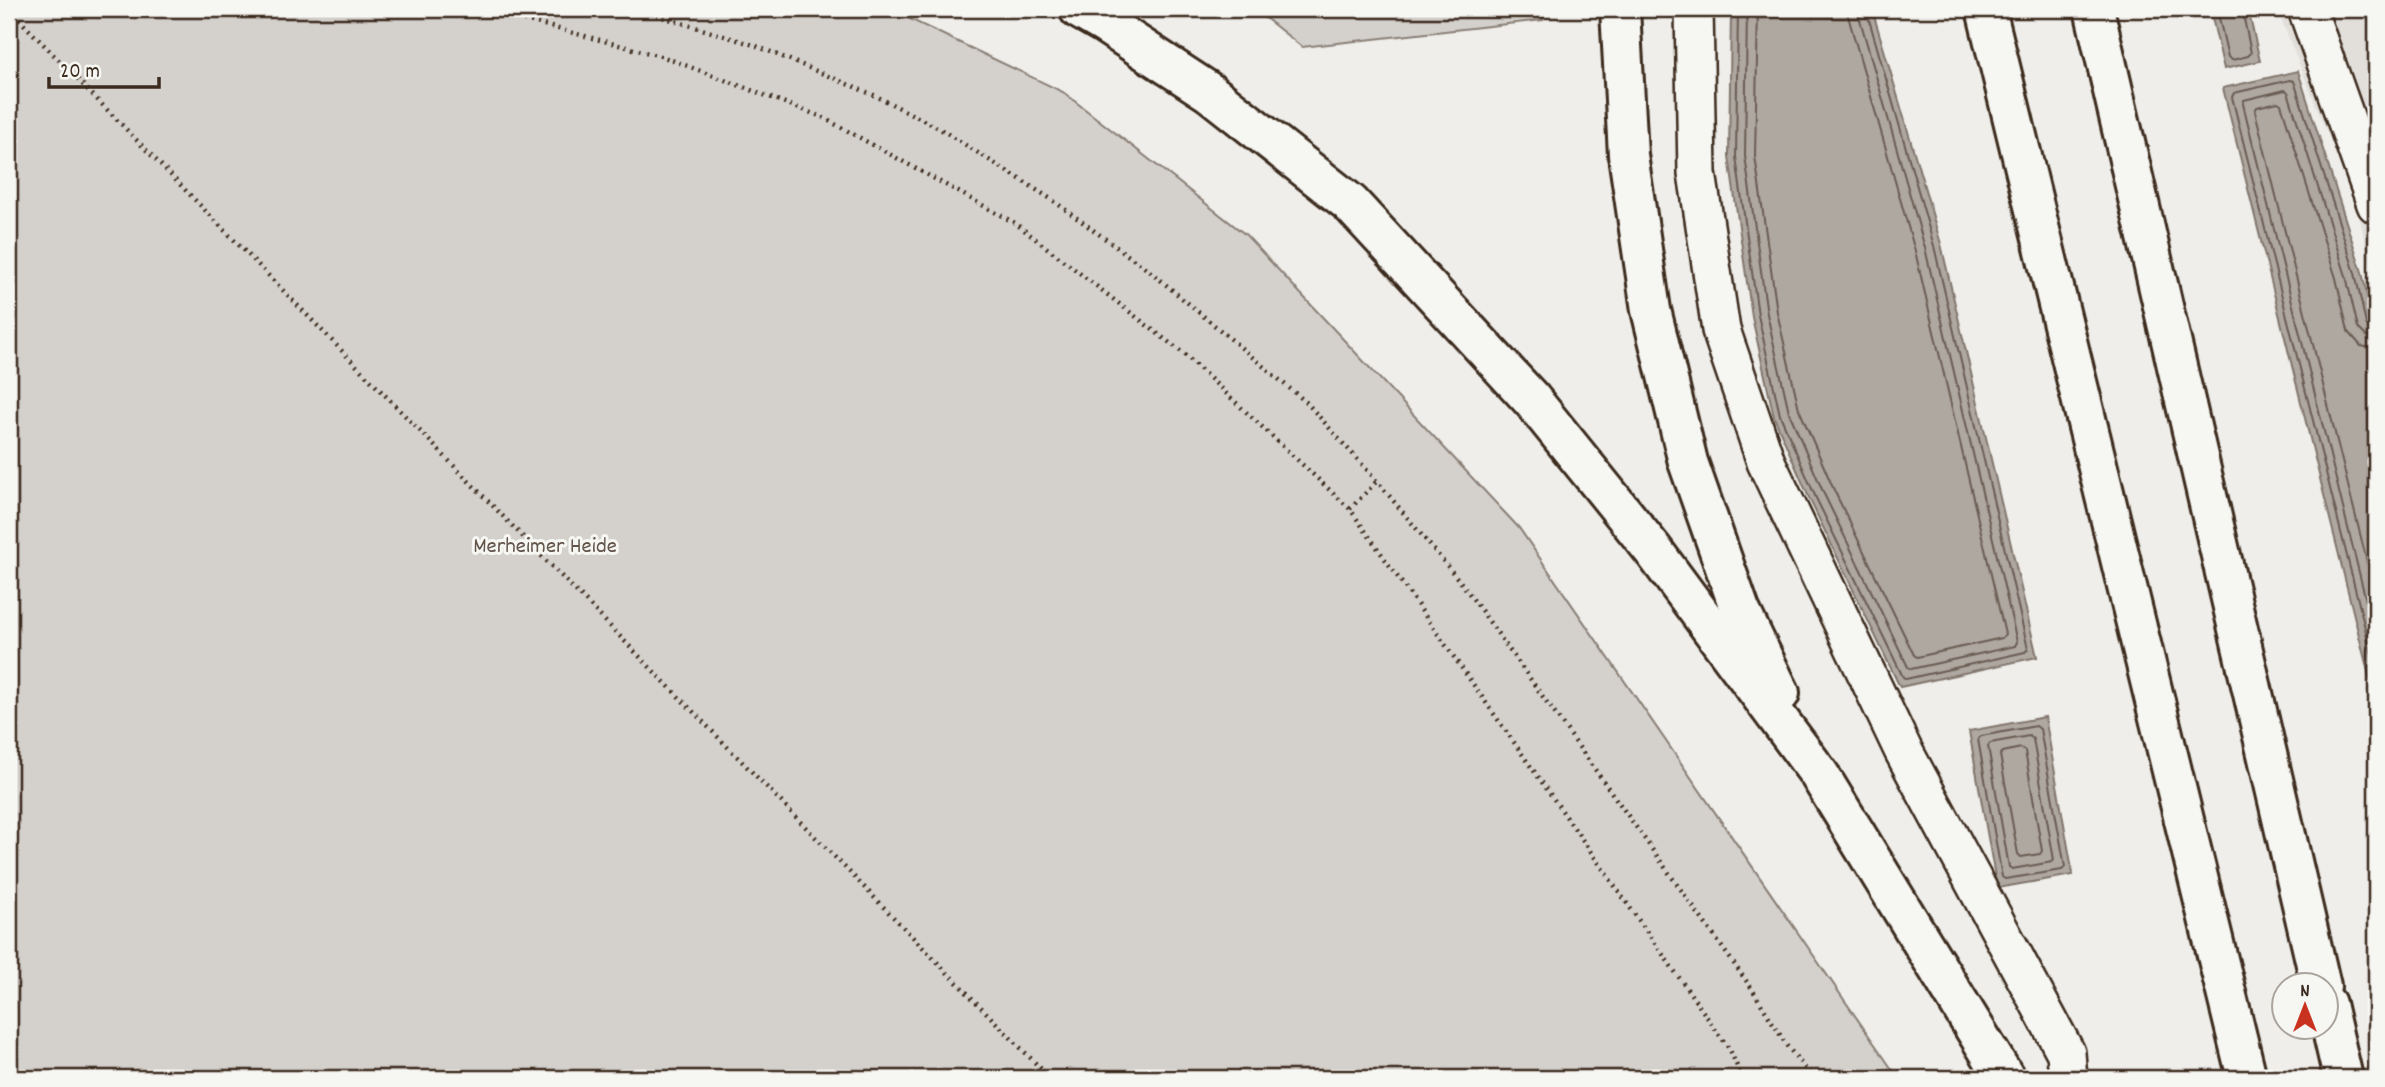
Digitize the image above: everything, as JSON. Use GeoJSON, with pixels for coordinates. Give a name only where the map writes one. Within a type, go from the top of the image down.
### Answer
{"type":"FeatureCollection","features":[{"type":"Feature","properties":{"kind":"highway"},"geometry":{"type":"LineString","coordinates":[[1079,9],[1209,92],[1350,203],[1532,400],[1653,550],[1819,774],[2005,1078]]}},
{"type":"Feature","properties":{"kind":"highway"},"geometry":{"type":"LineString","coordinates":[[1620,9],[1628,155],[1651,310],[1688,462],[1740,610],[1819,774]]}},
{"type":"Feature","properties":{"kind":"highway"},"geometry":{"type":"LineString","coordinates":[[1986,9],[2247,1078]]}},
{"type":"Feature","properties":{"kind":"highway"},"geometry":{"type":"LineString","coordinates":[[2094,9],[2318,972]]}},
{"type":"Feature","properties":{"kind":"highway"},"geometry":{"type":"LineString","coordinates":[[2335,1042],[2343,1078]]}},
{"type":"Feature","properties":{"kind":"lane"},"geometry":{"type":"LineString","coordinates":[[1694,9],[1697,173],[1721,330],[1766,462],[1903,750],[2066,1053],[2068,1078]]}},
{"type":"Feature","properties":{"kind":"lane"},"geometry":{"type":"LineString","coordinates":[[2307,9],[2376,204]]}},
{"type":"Feature","properties":{"kind":"path"},"geometry":{"type":"LineString","coordinates":[[9,9],[1050,1078]]}},
{"type":"Feature","properties":{"kind":"path"},"geometry":{"type":"LineString","coordinates":[[483,9],[664,57],[822,117],[1015,223],[1184,354],[1350,509],[1730,1051],[1742,1078]]}},
{"type":"Feature","properties":{"kind":"path"},"geometry":{"type":"LineString","coordinates":[[636,9],[754,45],[876,96],[937,127],[1028,185],[1152,273],[1306,402],[1377,481],[1463,586],[1813,1078]]}},
{"type":"Feature","properties":{"kind":"path"},"geometry":{"type":"LineString","coordinates":[[1350,509],[1377,481]]}},
{"type":"Feature","properties":{"kind":"shaded area"},"geometry":{"type":"Polygon","coordinates":[[[2277,9],[2376,9],[2376,289],[2357,207],[2277,9]]]}},
{"type":"Feature","properties":{"kind":"green space","name":"Merheimer Heide"},"geometry":{"type":"Polygon","coordinates":[[[9,9],[889,9],[1063,92],[1246,235],[1519,528],[1898,1078],[9,1078],[9,9]]]}},
{"type":"Feature","properties":{"kind":"green space"},"geometry":{"type":"Polygon","coordinates":[[[1254,9],[1546,9],[1543,20],[1302,47],[1254,9]]]}},
{"type":"Feature","properties":{"kind":"water"},"geometry":{"type":"Polygon","coordinates":[[[1731,9],[1872,9],[1941,244],[2037,657],[1900,687],[1810,500],[1774,417],[1752,317],[1729,157],[1731,9]]]}},
{"type":"Feature","properties":{"kind":"water"},"geometry":{"type":"Polygon","coordinates":[[[2210,9],[2248,9],[2260,61],[2224,69],[2210,9]]]}},
{"type":"Feature","properties":{"kind":"water"},"geometry":{"type":"Polygon","coordinates":[[[2298,71],[2362,272],[2376,336],[2376,678],[2370,680],[2223,88],[2298,71]]]}},
{"type":"Feature","properties":{"kind":"water"},"geometry":{"type":"Polygon","coordinates":[[[2045,717],[2073,875],[1997,888],[1969,731],[2045,717]]]}}]}
